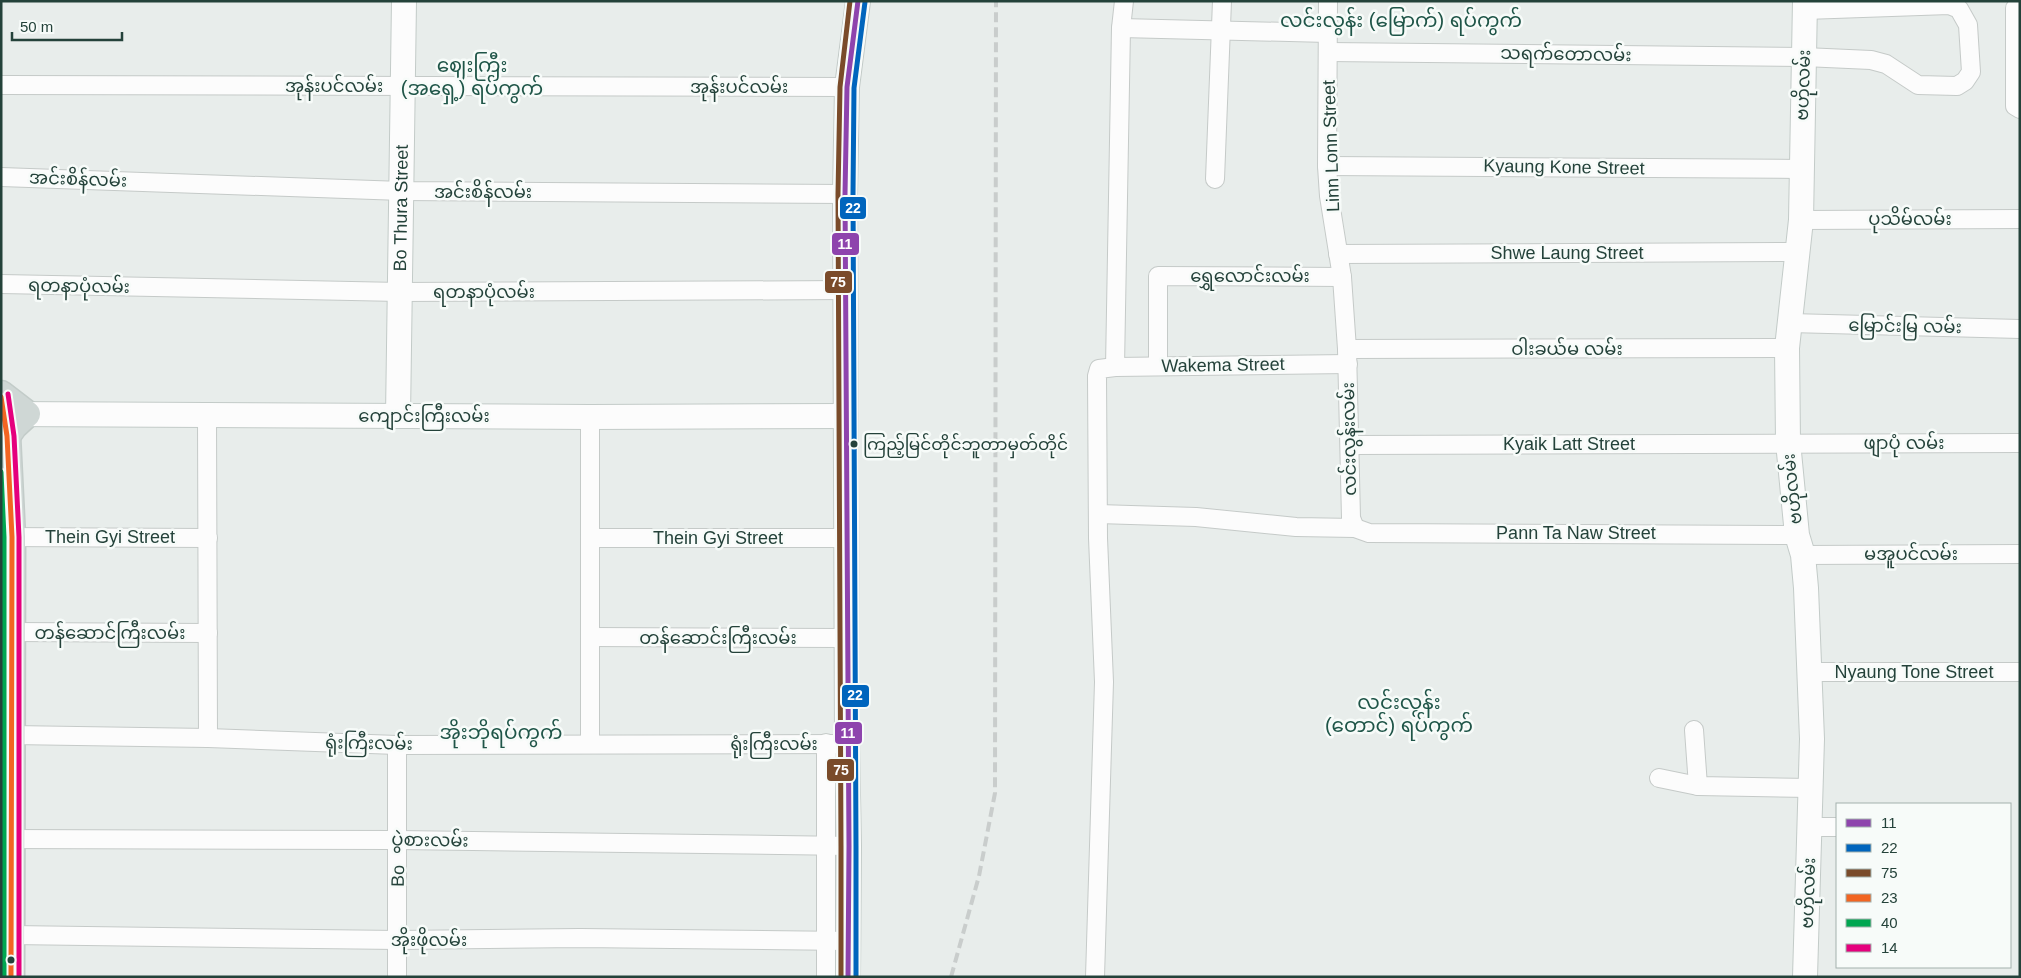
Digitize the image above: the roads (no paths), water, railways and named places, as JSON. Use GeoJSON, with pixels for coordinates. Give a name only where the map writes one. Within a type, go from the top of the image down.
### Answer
{"type":"FeatureCollection","features":[{"type":"Feature","properties":{"kind":"main road","name":"Bo Thura Street"},"geometry":{"type":"LineString","coordinates":[[398,416],[404,1]]}},
{"type":"Feature","properties":{"kind":"main road"},"geometry":{"type":"LineString","coordinates":[[848,977],[837,940],[837,743],[846,638],[845,194],[847,87],[858,1]]}},
{"type":"Feature","properties":{"kind":"main road","name":"ဗဟိုလမ်း"},"geometry":{"type":"LineString","coordinates":[[1805,6],[1801,220],[1787,348],[1788,442],[1806,588],[1812,739],[1805,977]]}},
{"type":"Feature","properties":{"kind":"main road"},"geometry":{"type":"LineString","coordinates":[[7,411],[7,537],[12,632],[12,735],[6,839],[11,935],[11,977]]}},
{"type":"Feature","properties":{"kind":"main road","name":"ကျောင်းကြီးလမ်း"},"geometry":{"type":"LineString","coordinates":[[7,411],[208,416],[590,418],[846,416]]}},
{"type":"Feature","properties":{"kind":"street"},"geometry":{"type":"LineString","coordinates":[[1095,977],[1104,682],[1098,514],[1097,376],[1107,368],[1121,28],[1124,1]]}},
{"type":"Feature","properties":{"kind":"street"},"geometry":{"type":"LineString","coordinates":[[1215,179],[1222,1]]}},
{"type":"Feature","properties":{"kind":"street","name":"Linn Lonn Street"},"geometry":{"type":"LineString","coordinates":[[1328,1],[1327,166],[1329,196],[1342,277],[1347,356]]}},
{"type":"Feature","properties":{"kind":"street","name":"သရက်တောလမ်း"},"geometry":{"type":"LineString","coordinates":[[1328,52],[1804,57],[1871,60],[1886,64],[1918,85],[1957,86],[1965,81],[1971,72],[1968,25],[1959,9],[1949,5],[1805,6]]}},
{"type":"Feature","properties":{"kind":"street"},"geometry":{"type":"LineString","coordinates":[[2018,8],[2015,106],[2018,109]]}},
{"type":"Feature","properties":{"kind":"street"},"geometry":{"type":"LineString","coordinates":[[1121,28],[1328,33]]}},
{"type":"Feature","properties":{"kind":"street","name":"အုန်းပင်လမ်း"},"geometry":{"type":"LineString","coordinates":[[1,85],[847,87]]}},
{"type":"Feature","properties":{"kind":"street","name":"Kyaung Kone Street"},"geometry":{"type":"LineString","coordinates":[[1327,166],[1802,169]]}},
{"type":"Feature","properties":{"kind":"street","name":"အင်းစိန်လမ်း"},"geometry":{"type":"LineString","coordinates":[[1,176],[402,192],[845,194]]}},
{"type":"Feature","properties":{"kind":"street","name":"ပုသိမ်လမ်း"},"geometry":{"type":"LineString","coordinates":[[1801,220],[2020,219]]}},
{"type":"Feature","properties":{"kind":"street","name":"Shwe Laung Street"},"geometry":{"type":"LineString","coordinates":[[1338,254],[1796,252]]}},
{"type":"Feature","properties":{"kind":"street","name":"ရွှေလောင်းလမ်း"},"geometry":{"type":"LineString","coordinates":[[1158,366],[1158,276],[1342,277]]}},
{"type":"Feature","properties":{"kind":"street","name":"ရတနာပုံလမ်း"},"geometry":{"type":"LineString","coordinates":[[1,284],[400,292],[846,290]]}},
{"type":"Feature","properties":{"kind":"street","name":"မြောင်းမြ လမ်း"},"geometry":{"type":"LineString","coordinates":[[1790,323],[2020,329]]}},
{"type":"Feature","properties":{"kind":"street","name":"ဝါးခယ်မ လမ်း"},"geometry":{"type":"LineString","coordinates":[[1347,356],[1787,348]]}},
{"type":"Feature","properties":{"kind":"street","name":"Wakema Street"},"geometry":{"type":"LineString","coordinates":[[1107,368],[1347,356]]}},
{"type":"Feature","properties":{"kind":"street","name":"လင်းလွန်းလမ်း"},"geometry":{"type":"LineString","coordinates":[[1347,356],[1351,518],[1355,528]]}},
{"type":"Feature","properties":{"kind":"street"},"geometry":{"type":"LineString","coordinates":[[208,416],[208,738]]}},
{"type":"Feature","properties":{"kind":"street"},"geometry":{"type":"LineString","coordinates":[[590,418],[590,744]]}},
{"type":"Feature","properties":{"kind":"street","name":"ဖျာပုံ လမ်း"},"geometry":{"type":"LineString","coordinates":[[1788,442],[2020,443]]}},
{"type":"Feature","properties":{"kind":"street","name":"Kyaik Latt Street"},"geometry":{"type":"LineString","coordinates":[[1350,445],[1788,442]]}},
{"type":"Feature","properties":{"kind":"street","name":"Pann Ta Naw Street"},"geometry":{"type":"LineString","coordinates":[[1098,514],[1196,517],[1296,527],[1355,528],[1368,533],[1800,545]]}},
{"type":"Feature","properties":{"kind":"street","name":"Thein Gyi Street"},"geometry":{"type":"LineString","coordinates":[[7,537],[208,538]]}},
{"type":"Feature","properties":{"kind":"street","name":"Thein Gyi Street"},"geometry":{"type":"LineString","coordinates":[[590,538],[846,538]]}},
{"type":"Feature","properties":{"kind":"street","name":"မအူပင်လမ်း"},"geometry":{"type":"LineString","coordinates":[[1800,545],[2020,554]]}},
{"type":"Feature","properties":{"kind":"street","name":"တန်ဆောင်ကြီးလမ်း"},"geometry":{"type":"LineString","coordinates":[[12,632],[208,633]]}},
{"type":"Feature","properties":{"kind":"street","name":"တန်ဆောင်းကြီးလမ်း"},"geometry":{"type":"LineString","coordinates":[[590,637],[846,638]]}},
{"type":"Feature","properties":{"kind":"street","name":"Nyaung Tone Street"},"geometry":{"type":"LineString","coordinates":[[1808,672],[2020,672]]}},
{"type":"Feature","properties":{"kind":"street"},"geometry":{"type":"LineString","coordinates":[[1694,730],[1698,786]]}},
{"type":"Feature","properties":{"kind":"street","name":"ရုံးကြီးလမ်း"},"geometry":{"type":"LineString","coordinates":[[12,735],[208,738],[397,745],[837,743]]}},
{"type":"Feature","properties":{"kind":"street","name":"Bo"},"geometry":{"type":"LineString","coordinates":[[397,745],[397,977]]}},
{"type":"Feature","properties":{"kind":"street"},"geometry":{"type":"LineString","coordinates":[[1659,778],[1698,786],[1810,788]]}},
{"type":"Feature","properties":{"kind":"street"},"geometry":{"type":"LineString","coordinates":[[1810,827],[1836,827]]}},
{"type":"Feature","properties":{"kind":"street","name":"ပွဲစားလမ်း"},"geometry":{"type":"LineString","coordinates":[[6,839],[398,840],[838,846]]}},
{"type":"Feature","properties":{"kind":"street","name":"အိုးဖိုလမ်း"},"geometry":{"type":"LineString","coordinates":[[11,935],[397,940],[580,938],[837,940]]}},
{"type":"Feature","properties":{"kind":"street"},"geometry":{"type":"LineString","coordinates":[[826,977],[837,940]]}},
{"type":"Feature","properties":{"kind":"railway"},"geometry":{"type":"LineString","coordinates":[[951,977],[979,876],[995,793],[996,1]]}},
{"type":"Feature","properties":{"kind":"place","name":"ကြည့်မြင်တိုင်ဘူတာမှတ်တိုင်"},"geometry":{"type":"Point","coordinates":[854,444]}},
{"type":"Feature","properties":{"kind":"district","name":"လင်းလွန်း (မြောက်) ရပ်ကွက်"},"geometry":{"type":"Point","coordinates":[1401,20]}},
{"type":"Feature","properties":{"kind":"district","name":"ဈေးကြီး (အရှေ့) ရပ်ကွက်"},"geometry":{"type":"Point","coordinates":[472,76]}},
{"type":"Feature","properties":{"kind":"district","name":"လင်းလွန်း (တောင်) ရပ်ကွက်"},"geometry":{"type":"Point","coordinates":[1399,714]}},
{"type":"Feature","properties":{"kind":"district","name":"အိုးဘိုရပ်ကွက်"},"geometry":{"type":"Point","coordinates":[501,732]}}]}
